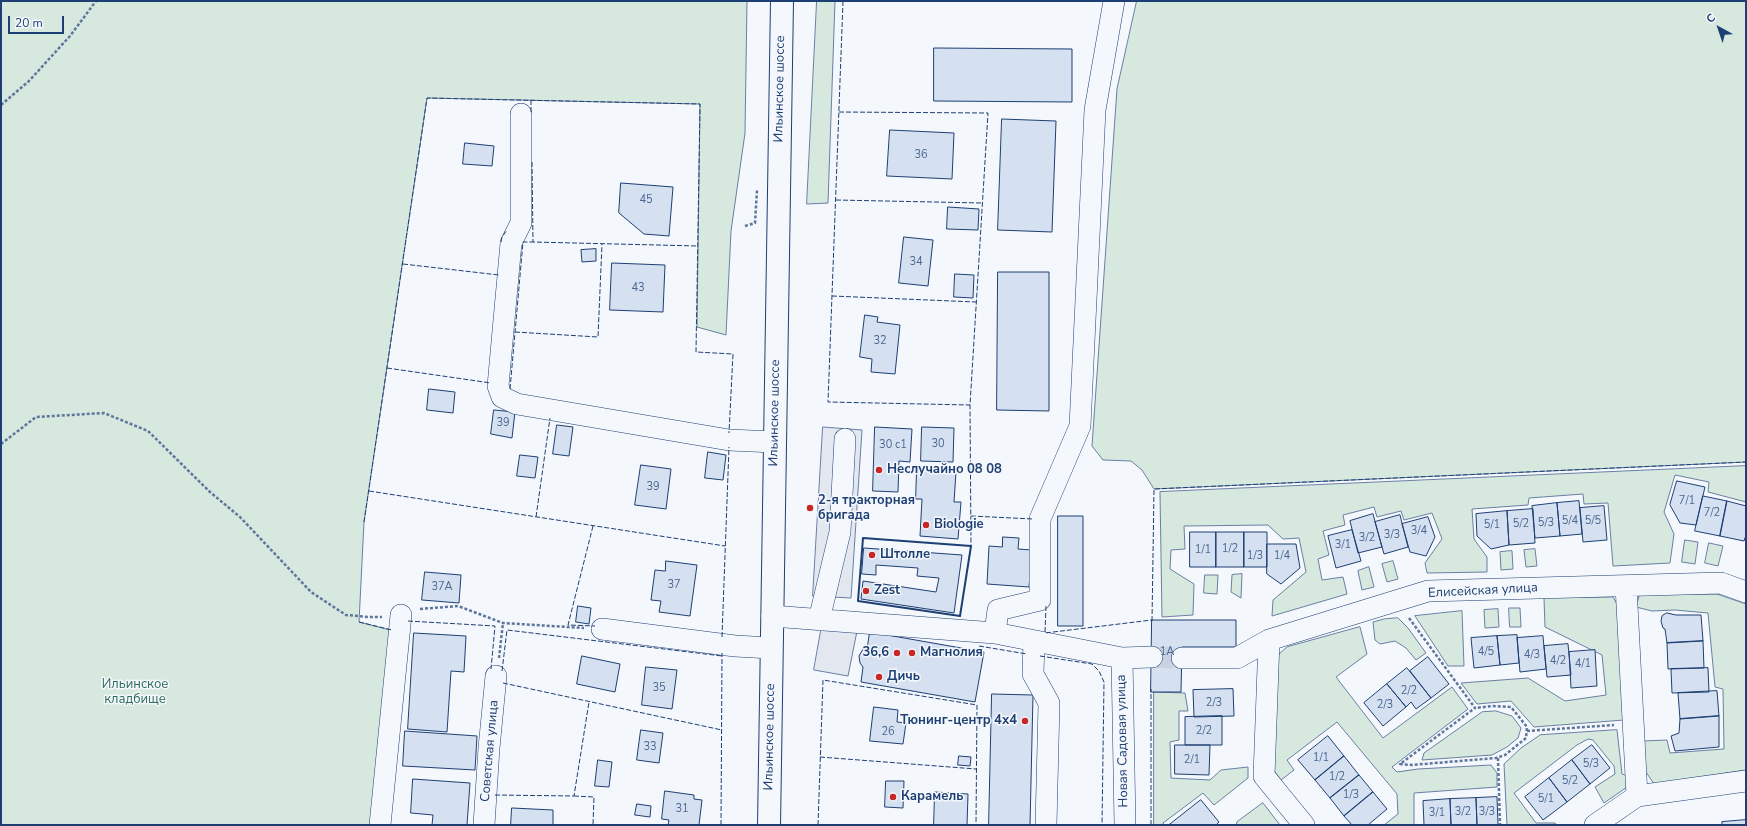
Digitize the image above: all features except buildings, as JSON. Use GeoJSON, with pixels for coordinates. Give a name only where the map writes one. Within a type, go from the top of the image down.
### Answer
{"type":"FeatureCollection","features":[{"type":"Feature","properties":{"kind":"main road","name":"Ильинское шоссе"},"geometry":{"type":"LineString","coordinates":[[769,825],[782,1]]}},
{"type":"Feature","properties":{"kind":"street"},"geometry":{"type":"LineString","coordinates":[[995,633],[998,610],[1040,600],[1040,519],[1080,426],[1095,110],[1114,1]]}},
{"type":"Feature","properties":{"kind":"street"},"geometry":{"type":"LineString","coordinates":[[521,114],[521,223],[511,243],[498,386],[502,397],[517,404],[705,436],[740,441],[775,442]]}},
{"type":"Feature","properties":{"kind":"street"},"geometry":{"type":"LineString","coordinates":[[819,620],[840,532],[845,439]]}},
{"type":"Feature","properties":{"kind":"street","name":"Елисейская улица"},"geometry":{"type":"LineString","coordinates":[[1182,658],[1237,658],[1269,640],[1428,592],[1721,583],[1746,592]]}},
{"type":"Feature","properties":{"kind":"street"},"geometry":{"type":"LineString","coordinates":[[1626,586],[1637,796]]}},
{"type":"Feature","properties":{"kind":"street"},"geometry":{"type":"LineString","coordinates":[[380,825],[401,615]]}},
{"type":"Feature","properties":{"kind":"street"},"geometry":{"type":"LineString","coordinates":[[772,616],[995,633],[1122,658],[1152,657]]}},
{"type":"Feature","properties":{"kind":"street"},"geometry":{"type":"LineString","coordinates":[[602,629],[735,646],[771,648]]}},
{"type":"Feature","properties":{"kind":"street"},"geometry":{"type":"LineString","coordinates":[[1269,640],[1264,776],[1304,825]]}},
{"type":"Feature","properties":{"kind":"street"},"geometry":{"type":"LineString","coordinates":[[1034,641],[1033,674],[1049,703],[1046,825]]}},
{"type":"Feature","properties":{"kind":"street","name":"Новая Садовая улица"},"geometry":{"type":"LineString","coordinates":[[1122,658],[1125,825]]}},
{"type":"Feature","properties":{"kind":"street","name":"Советская улица"},"geometry":{"type":"LineString","coordinates":[[484,825],[496,676]]}},
{"type":"Feature","properties":{"kind":"street"},"geometry":{"type":"LineString","coordinates":[[1595,825],[1637,796],[1746,781]]}},
{"type":"Feature","properties":{"kind":"path"},"geometry":{"type":"LineString","coordinates":[[1,105],[29,81],[70,36],[96,1]]}},
{"type":"Feature","properties":{"kind":"path"},"geometry":{"type":"LineString","coordinates":[[1,444],[36,417],[104,413],[148,431],[210,492],[240,518]]}},
{"type":"Feature","properties":{"kind":"path"},"geometry":{"type":"LineString","coordinates":[[1397,601],[1475,708]]}},
{"type":"Feature","properties":{"kind":"path"},"geometry":{"type":"LineString","coordinates":[[496,676],[503,623]]}},
{"type":"Feature","properties":{"kind":"path"},"geometry":{"type":"LineString","coordinates":[[1493,706],[1511,707],[1528,727],[1527,731],[1526,738],[1504,755],[1498,757],[1412,765],[1400,764],[1475,708],[1493,706]]}},
{"type":"Feature","properties":{"kind":"path"},"geometry":{"type":"LineString","coordinates":[[1527,731],[1633,724]]}},
{"type":"Feature","properties":{"kind":"path"},"geometry":{"type":"LineString","coordinates":[[1498,757],[1500,825]]}},
{"type":"Feature","properties":{"kind":"green space","name":"Ильинское кладбище"},"geometry":{"type":"Polygon","coordinates":[[[1,1],[747,1],[745,133],[731,231],[726,335],[697,327],[700,104],[427,98],[364,522],[359,622],[394,631],[372,825],[1,825],[1,1]]]}},
{"type":"Feature","properties":{"kind":"green space"},"geometry":{"type":"Polygon","coordinates":[[[817,1],[835,1],[828,203],[807,204],[817,1]]]}},
{"type":"Feature","properties":{"kind":"green space"},"geometry":{"type":"Polygon","coordinates":[[[1137,1],[1746,1],[1746,462],[1154,489],[1142,470],[1131,461],[1103,460],[1092,446],[1117,89],[1137,1]]]}},
{"type":"Feature","properties":{"kind":"green space"},"geometry":{"type":"Polygon","coordinates":[[[1746,466],[1746,502],[1708,492],[1709,482],[1675,475],[1664,512],[1674,534],[1670,563],[1613,566],[1608,503],[1584,504],[1583,494],[1529,498],[1528,505],[1472,509],[1474,539],[1487,557],[1487,572],[1427,573],[1425,563],[1442,539],[1432,513],[1404,520],[1401,511],[1377,517],[1374,507],[1343,515],[1345,525],[1323,531],[1329,555],[1318,559],[1322,580],[1343,577],[1347,594],[1272,616],[1273,600],[1306,572],[1299,538],[1283,539],[1268,525],[1184,526],[1185,549],[1171,550],[1170,569],[1194,584],[1193,615],[1162,617],[1160,492],[1746,466]]]}},
{"type":"Feature","properties":{"kind":"green space"},"geometry":{"type":"Polygon","coordinates":[[[1685,540],[1698,542],[1695,564],[1682,562],[1685,540]]]}},
{"type":"Feature","properties":{"kind":"green space"},"geometry":{"type":"Polygon","coordinates":[[[1709,543],[1723,546],[1718,566],[1705,563],[1709,543]]]}},
{"type":"Feature","properties":{"kind":"green space"},"geometry":{"type":"Polygon","coordinates":[[[1535,549],[1537,566],[1526,567],[1524,550],[1535,549]]]}},
{"type":"Feature","properties":{"kind":"green space"},"geometry":{"type":"Polygon","coordinates":[[[1512,551],[1513,569],[1501,570],[1500,552],[1512,551]]]}},
{"type":"Feature","properties":{"kind":"green space"},"geometry":{"type":"Polygon","coordinates":[[[1393,561],[1398,579],[1387,582],[1382,564],[1393,561]]]}},
{"type":"Feature","properties":{"kind":"green space"},"geometry":{"type":"Polygon","coordinates":[[[1369,567],[1374,587],[1362,590],[1358,571],[1369,567]]]}},
{"type":"Feature","properties":{"kind":"green space"},"geometry":{"type":"Polygon","coordinates":[[[1242,574],[1241,598],[1231,592],[1232,575],[1242,574]]]}},
{"type":"Feature","properties":{"kind":"green space"},"geometry":{"type":"Polygon","coordinates":[[[1205,575],[1218,575],[1217,594],[1204,593],[1205,575]]]}},
{"type":"Feature","properties":{"kind":"green space"},"geometry":{"type":"Polygon","coordinates":[[[1659,594],[1717,594],[1746,604],[1746,770],[1654,784],[1644,769],[1643,741],[1667,740],[1670,753],[1724,749],[1723,689],[1715,687],[1708,613],[1675,610],[1652,611],[1636,607],[1639,596],[1659,594]]]}},
{"type":"Feature","properties":{"kind":"green space"},"geometry":{"type":"Polygon","coordinates":[[[1613,597],[1618,606],[1624,720],[1534,727],[1511,701],[1477,704],[1461,683],[1528,678],[1565,701],[1606,695],[1602,655],[1545,627],[1544,598],[1613,597]]]}},
{"type":"Feature","properties":{"kind":"green space"},"geometry":{"type":"Polygon","coordinates":[[[1509,608],[1520,608],[1521,627],[1510,627],[1509,608]]]}},
{"type":"Feature","properties":{"kind":"green space"},"geometry":{"type":"Polygon","coordinates":[[[1498,609],[1499,627],[1485,628],[1484,610],[1498,609]]]}},
{"type":"Feature","properties":{"kind":"green space"},"geometry":{"type":"Polygon","coordinates":[[[1462,611],[1464,666],[1448,666],[1415,616],[1462,611]]]}},
{"type":"Feature","properties":{"kind":"green space"},"geometry":{"type":"Polygon","coordinates":[[[1398,618],[1408,628],[1426,653],[1416,660],[1406,648],[1395,641],[1380,644],[1375,640],[1373,622],[1384,619],[1398,618]]]}},
{"type":"Feature","properties":{"kind":"green space"},"geometry":{"type":"Polygon","coordinates":[[[1360,627],[1367,654],[1336,677],[1383,738],[1452,687],[1468,709],[1392,767],[1397,772],[1418,769],[1491,765],[1497,773],[1497,787],[1414,793],[1414,825],[1384,825],[1398,814],[1397,794],[1337,722],[1287,760],[1294,770],[1281,780],[1272,768],[1274,664],[1279,654],[1287,647],[1360,627]]]}},
{"type":"Feature","properties":{"kind":"green space"},"geometry":{"type":"Polygon","coordinates":[[[1154,692],[1185,693],[1188,711],[1179,711],[1179,740],[1170,742],[1171,778],[1210,780],[1221,770],[1248,767],[1248,778],[1214,805],[1203,793],[1163,823],[1164,825],[1154,825],[1154,692]]]}},
{"type":"Feature","properties":{"kind":"green space"},"geometry":{"type":"Polygon","coordinates":[[[1496,711],[1512,716],[1521,728],[1518,738],[1507,747],[1492,755],[1422,760],[1424,753],[1482,712],[1496,711]]]}},
{"type":"Feature","properties":{"kind":"green space"},"geometry":{"type":"Polygon","coordinates":[[[1617,730],[1622,774],[1628,776],[1630,785],[1604,803],[1595,787],[1615,774],[1614,766],[1593,740],[1588,739],[1577,745],[1514,793],[1536,823],[1555,823],[1557,825],[1507,825],[1504,764],[1521,748],[1540,735],[1617,730]]]}},
{"type":"Feature","properties":{"kind":"green space"},"geometry":{"type":"Polygon","coordinates":[[[1263,803],[1280,825],[1236,825],[1237,822],[1263,803]]]}},
{"type":"Feature","properties":{"kind":"shaded area"},"geometry":{"type":"Polygon","coordinates":[[[823,427],[862,430],[851,598],[813,596],[823,427]]]}},
{"type":"Feature","properties":{"kind":"shaded area"},"geometry":{"type":"Polygon","coordinates":[[[822,625],[857,631],[848,676],[814,670],[822,625]]]}},
{"type":"Feature","properties":{"kind":"tunnel"},"geometry":{"type":"LineString","coordinates":[[1152,657],[1182,658]]}},
{"type":"Feature","properties":{"kind":"fence"},"geometry":{"type":"LineString","coordinates":[[843,1],[828,402],[970,405]]}},
{"type":"Feature","properties":{"kind":"fence"},"geometry":{"type":"LineString","coordinates":[[364,522],[427,98],[700,104],[696,352],[733,354],[729,433]]}},
{"type":"Feature","properties":{"kind":"fence"},"geometry":{"type":"LineString","coordinates":[[531,100],[531,112]]}},
{"type":"Feature","properties":{"kind":"fence"},"geometry":{"type":"LineString","coordinates":[[839,112],[988,113],[970,405],[971,546]]}},
{"type":"Feature","properties":{"kind":"fence"},"geometry":{"type":"LineString","coordinates":[[532,162],[533,242],[698,246]]}},
{"type":"Feature","properties":{"kind":"fence"},"geometry":{"type":"LineString","coordinates":[[836,200],[982,203]]}},
{"type":"Feature","properties":{"kind":"fence"},"geometry":{"type":"LineString","coordinates":[[501,242],[502,237],[507,230]]}},
{"type":"Feature","properties":{"kind":"fence"},"geometry":{"type":"LineString","coordinates":[[510,389],[523,242],[533,242]]}},
{"type":"Feature","properties":{"kind":"fence"},"geometry":{"type":"LineString","coordinates":[[515,332],[598,337],[602,244]]}},
{"type":"Feature","properties":{"kind":"fence"},"geometry":{"type":"LineString","coordinates":[[403,264],[499,275]]}},
{"type":"Feature","properties":{"kind":"fence"},"geometry":{"type":"LineString","coordinates":[[832,296],[976,302]]}},
{"type":"Feature","properties":{"kind":"fence"},"geometry":{"type":"LineString","coordinates":[[387,368],[491,383]]}},
{"type":"Feature","properties":{"kind":"fence"},"geometry":{"type":"LineString","coordinates":[[536,517],[550,418]]}},
{"type":"Feature","properties":{"kind":"fence"},"geometry":{"type":"LineString","coordinates":[[722,637],[729,447]]}},
{"type":"Feature","properties":{"kind":"fence"},"geometry":{"type":"LineString","coordinates":[[1152,621],[1154,489],[1746,462]]}},
{"type":"Feature","properties":{"kind":"fence"},"geometry":{"type":"LineString","coordinates":[[369,491],[725,546]]}},
{"type":"Feature","properties":{"kind":"fence"},"geometry":{"type":"LineString","coordinates":[[971,516],[1033,519]]}},
{"type":"Feature","properties":{"kind":"fence"},"geometry":{"type":"LineString","coordinates":[[593,526],[568,625],[595,626]]}},
{"type":"Feature","properties":{"kind":"fence"},"geometry":{"type":"LineString","coordinates":[[1046,606],[1045,633],[1152,620]]}},
{"type":"Feature","properties":{"kind":"fence"},"geometry":{"type":"LineString","coordinates":[[408,621],[495,626],[491,669]]}},
{"type":"Feature","properties":{"kind":"fence"},"geometry":{"type":"LineString","coordinates":[[359,622],[392,630]]}},
{"type":"Feature","properties":{"kind":"fence"},"geometry":{"type":"LineString","coordinates":[[502,671],[507,630],[722,656]]}},
{"type":"Feature","properties":{"kind":"fence"},"geometry":{"type":"LineString","coordinates":[[979,646],[1027,654]]}},
{"type":"Feature","properties":{"kind":"fence"},"geometry":{"type":"LineString","coordinates":[[721,825],[722,653]]}},
{"type":"Feature","properties":{"kind":"fence"},"geometry":{"type":"LineString","coordinates":[[1040,656],[1092,664],[1099,671],[1104,682],[1102,825]]}},
{"type":"Feature","properties":{"kind":"fence"},"geometry":{"type":"LineString","coordinates":[[818,825],[823,680],[977,705],[976,825]]}},
{"type":"Feature","properties":{"kind":"fence"},"geometry":{"type":"LineString","coordinates":[[503,683],[722,730]]}},
{"type":"Feature","properties":{"kind":"fence"},"geometry":{"type":"LineString","coordinates":[[1151,689],[1151,825]]}},
{"type":"Feature","properties":{"kind":"fence"},"geometry":{"type":"LineString","coordinates":[[495,795],[574,796],[589,702]]}},
{"type":"Feature","properties":{"kind":"fence"},"geometry":{"type":"LineString","coordinates":[[820,757],[976,769]]}},
{"type":"Feature","properties":{"kind":"fence"},"geometry":{"type":"LineString","coordinates":[[574,796],[594,797],[593,825]]}},
{"type":"Feature","properties":{"kind":"wall"},"geometry":{"type":"LineString","coordinates":[[863,538],[971,546],[960,616],[858,601],[863,538]]}},
{"type":"Feature","properties":{"kind":"place","name":"Неслучайно 08 08"},"geometry":{"type":"Point","coordinates":[879,470]}},
{"type":"Feature","properties":{"kind":"place","name":"2-я тракторная бригада"},"geometry":{"type":"Point","coordinates":[810,508]}},
{"type":"Feature","properties":{"kind":"place","name":"Biologie"},"geometry":{"type":"Point","coordinates":[926,525]}},
{"type":"Feature","properties":{"kind":"place","name":"Штолле"},"geometry":{"type":"Point","coordinates":[872,555]}},
{"type":"Feature","properties":{"kind":"place","name":"Zest"},"geometry":{"type":"Point","coordinates":[866,591]}},
{"type":"Feature","properties":{"kind":"place","name":"36,6"},"geometry":{"type":"Point","coordinates":[897,653]}},
{"type":"Feature","properties":{"kind":"place","name":"Магнолия"},"geometry":{"type":"Point","coordinates":[912,653]}},
{"type":"Feature","properties":{"kind":"place","name":"Дичь"},"geometry":{"type":"Point","coordinates":[879,677]}},
{"type":"Feature","properties":{"kind":"place","name":"Тюнинг-центр 4х4"},"geometry":{"type":"Point","coordinates":[1025,721]}},
{"type":"Feature","properties":{"kind":"place","name":"Карамель"},"geometry":{"type":"Point","coordinates":[893,797]}}]}
